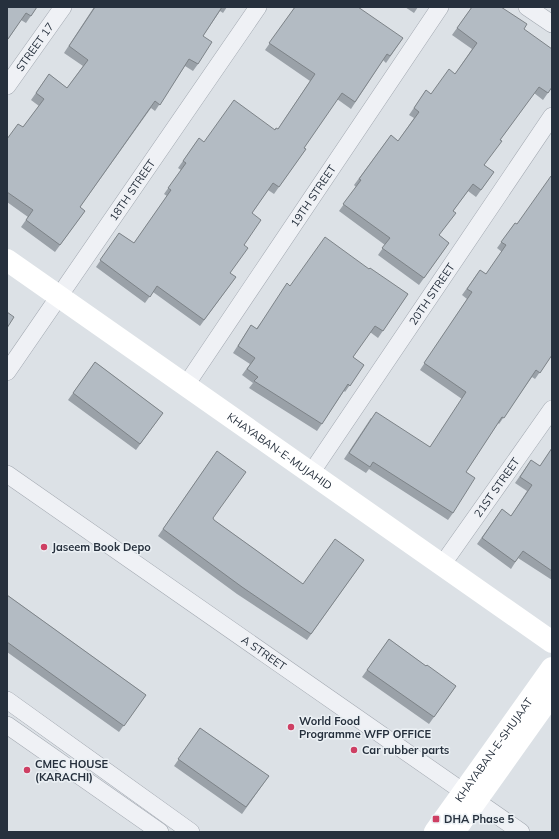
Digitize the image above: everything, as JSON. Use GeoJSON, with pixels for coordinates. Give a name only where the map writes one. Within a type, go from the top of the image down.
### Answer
{"type":"FeatureCollection","features":[{"type":"Feature","properties":{"kind":"main road","name":"KHAYABAN-E-MUJAHID"},"geometry":{"type":"LineString","coordinates":[[7,260],[552,642]]}},
{"type":"Feature","properties":{"kind":"main road","name":"KHAYABAN-E-SHUJAAT"},"geometry":{"type":"LineString","coordinates":[[454,832],[470,796],[552,668]]}},
{"type":"Feature","properties":{"kind":"main road","name":"KHAYABAN-E-SHUJAAT"},"geometry":{"type":"LineString","coordinates":[[434,832],[470,796],[552,694]]}},
{"type":"Feature","properties":{"kind":"street","name":"STREET 17"},"geometry":{"type":"LineString","coordinates":[[7,86],[63,7]]}},
{"type":"Feature","properties":{"kind":"street","name":"18TH STREET"},"geometry":{"type":"LineString","coordinates":[[7,372],[258,7]]}},
{"type":"Feature","properties":{"kind":"street","name":"19TH STREET"},"geometry":{"type":"LineString","coordinates":[[186,385],[440,7]]}},
{"type":"Feature","properties":{"kind":"street"},"geometry":{"type":"LineString","coordinates":[[527,7],[552,24]]}},
{"type":"Feature","properties":{"kind":"street","name":"20TH STREET"},"geometry":{"type":"LineString","coordinates":[[311,473],[552,116]]}},
{"type":"Feature","properties":{"kind":"street","name":"21ST STREET"},"geometry":{"type":"LineString","coordinates":[[442,565],[552,409]]}},
{"type":"Feature","properties":{"kind":"street","name":"A STREET"},"geometry":{"type":"LineString","coordinates":[[7,474],[521,832]]}},
{"type":"Feature","properties":{"kind":"street"},"geometry":{"type":"LineString","coordinates":[[7,700],[191,832]]}},
{"type":"Feature","properties":{"kind":"street"},"geometry":{"type":"LineString","coordinates":[[7,724],[160,832]]}},
{"type":"Feature","properties":{"kind":"building"},"geometry":{"type":"Polygon","coordinates":[[[7,7],[37,7],[31,16],[26,13],[8,39],[7,38],[7,7]]]}},
{"type":"Feature","properties":{"kind":"building"},"geometry":{"type":"Polygon","coordinates":[[[95,7],[222,7],[203,36],[212,42],[198,64],[189,59],[160,105],[155,101],[80,207],[85,211],[60,245],[26,220],[33,210],[7,192],[7,139],[18,124],[23,127],[44,99],[36,93],[49,74],[67,88],[88,60],[69,46],[95,7]]]}},
{"type":"Feature","properties":{"kind":"building"},"geometry":{"type":"Polygon","coordinates":[[[295,7],[358,7],[403,38],[390,56],[387,54],[355,102],[342,93],[304,148],[306,149],[279,187],[273,183],[252,213],[261,220],[244,245],[248,248],[230,273],[236,277],[204,320],[157,286],[150,297],[100,260],[119,233],[134,243],[171,190],[168,188],[186,163],[183,161],[199,138],[204,142],[234,100],[275,130],[276,128],[278,129],[315,74],[269,43],[295,7]]]}},
{"type":"Feature","properties":{"kind":"building"},"geometry":{"type":"Polygon","coordinates":[[[472,7],[501,7],[527,24],[524,29],[552,49],[552,87],[548,93],[539,87],[500,140],[502,141],[484,165],[494,172],[481,190],[473,184],[453,211],[456,213],[439,235],[449,243],[424,278],[382,248],[390,238],[343,204],[391,135],[398,141],[419,112],[414,108],[426,90],[431,94],[449,69],[455,74],[477,43],[457,28],[472,7]]]}},
{"type":"Feature","properties":{"kind":"building"},"geometry":{"type":"Polygon","coordinates":[[[551,176],[552,355],[540,373],[536,370],[504,418],[502,417],[466,472],[475,478],[453,513],[373,462],[370,467],[349,453],[376,412],[430,447],[466,392],[424,363],[472,292],[467,289],[480,270],[486,274],[506,245],[501,242],[515,223],[517,224],[551,176]]]}},
{"type":"Feature","properties":{"kind":"building"},"geometry":{"type":"Polygon","coordinates":[[[325,237],[369,269],[370,268],[408,294],[383,331],[375,326],[353,357],[364,365],[350,386],[348,384],[322,424],[254,381],[258,377],[247,369],[255,358],[238,346],[251,325],[257,329],[287,283],[290,286],[325,237]]]}},
{"type":"Feature","properties":{"kind":"building"},"geometry":{"type":"Polygon","coordinates":[[[7,312],[14,317],[7,328],[7,312]]]}},
{"type":"Feature","properties":{"kind":"building"},"geometry":{"type":"Polygon","coordinates":[[[95,362],[163,413],[140,444],[73,393],[95,362]]]}},
{"type":"Feature","properties":{"kind":"building"},"geometry":{"type":"Polygon","coordinates":[[[552,448],[552,571],[523,551],[515,562],[482,538],[502,509],[511,516],[532,485],[520,477],[531,460],[540,466],[552,448]]]}},
{"type":"Feature","properties":{"kind":"building"},"geometry":{"type":"Polygon","coordinates":[[[217,451],[246,472],[213,518],[214,520],[303,584],[335,539],[364,560],[311,634],[242,587],[163,529],[217,451]]]}},
{"type":"Feature","properties":{"kind":"building"},"geometry":{"type":"Polygon","coordinates":[[[7,595],[146,695],[124,726],[7,642],[7,595]]]}},
{"type":"Feature","properties":{"kind":"building"},"geometry":{"type":"Polygon","coordinates":[[[389,639],[456,686],[434,717],[367,670],[389,639]]]}},
{"type":"Feature","properties":{"kind":"building"},"geometry":{"type":"Polygon","coordinates":[[[200,728],[269,776],[246,807],[178,759],[200,728]]]}},
{"type":"Feature","properties":{"kind":"place","name":"Jaseem Book Depo"},"geometry":{"type":"Point","coordinates":[44,547]}},
{"type":"Feature","properties":{"kind":"place","name":"World Food Programme WFP OFFICE"},"geometry":{"type":"Point","coordinates":[291,727]}},
{"type":"Feature","properties":{"kind":"place","name":"Car rubber parts"},"geometry":{"type":"Point","coordinates":[354,750]}},
{"type":"Feature","properties":{"kind":"place","name":"CMEC HOUSE (KARACHI)"},"geometry":{"type":"Point","coordinates":[27,770]}},
{"type":"Feature","properties":{"kind":"place","name":"DHA Phase 5"},"geometry":{"type":"Point","coordinates":[436,819]}}]}
